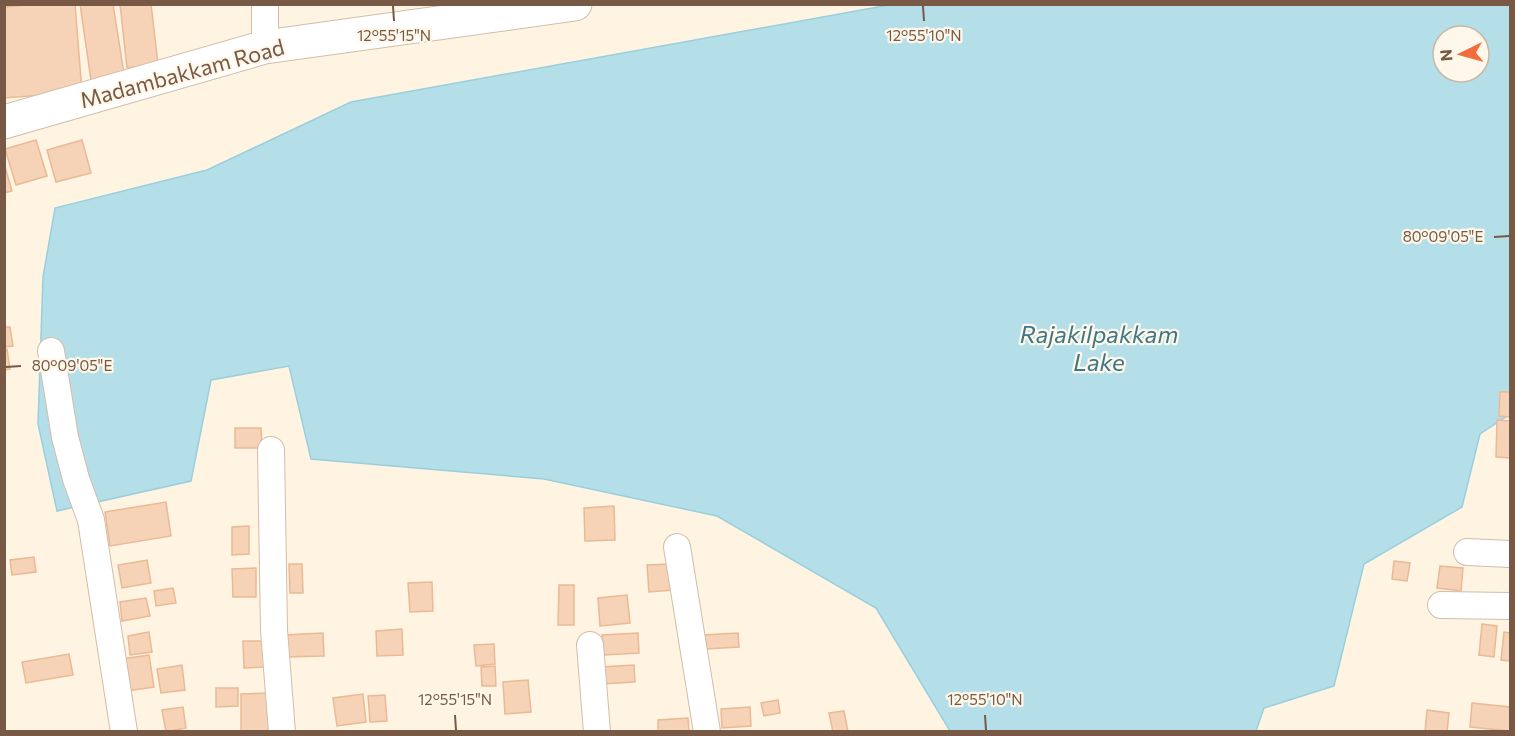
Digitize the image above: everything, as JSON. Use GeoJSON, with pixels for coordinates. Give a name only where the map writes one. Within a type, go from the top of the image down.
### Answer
{"type":"FeatureCollection","features":[{"type":"Feature","properties":{"kind":"street"},"geometry":{"type":"LineString","coordinates":[[265,4],[265,47]]}},
{"type":"Feature","properties":{"kind":"street","name":"Madambakkam Road"},"geometry":{"type":"LineString","coordinates":[[4,122],[265,47],[575,4]]}},
{"type":"Feature","properties":{"kind":"street"},"geometry":{"type":"LineString","coordinates":[[51,351],[65,437],[91,520],[124,732]]}},
{"type":"Feature","properties":{"kind":"street"},"geometry":{"type":"LineString","coordinates":[[271,450],[274,630],[282,732]]}},
{"type":"Feature","properties":{"kind":"street"},"geometry":{"type":"LineString","coordinates":[[677,547],[707,732]]}},
{"type":"Feature","properties":{"kind":"street"},"geometry":{"type":"LineString","coordinates":[[1467,552],[1510,554]]}},
{"type":"Feature","properties":{"kind":"street"},"geometry":{"type":"LineString","coordinates":[[1442,605],[1510,606]]}},
{"type":"Feature","properties":{"kind":"street"},"geometry":{"type":"LineString","coordinates":[[590,645],[597,732]]}},
{"type":"Feature","properties":{"kind":"water","name":"Rajakilpakkam Lake"},"geometry":{"type":"Polygon","coordinates":[[[889,5],[1510,5],[1510,414],[1480,434],[1462,507],[1364,564],[1334,686],[1264,708],[1256,731],[950,731],[876,608],[717,516],[544,479],[311,459],[289,366],[211,380],[191,481],[57,511],[38,424],[43,277],[55,208],[207,170],[351,102],[889,5]]]}},
{"type":"Feature","properties":{"kind":"building"},"geometry":{"type":"Polygon","coordinates":[[[75,4],[82,92],[4,98],[4,7],[75,4]]]}},
{"type":"Feature","properties":{"kind":"building"},"geometry":{"type":"Polygon","coordinates":[[[80,4],[113,4],[124,74],[91,80],[80,4]]]}},
{"type":"Feature","properties":{"kind":"building"},"geometry":{"type":"Polygon","coordinates":[[[120,4],[151,4],[158,64],[127,68],[120,4]]]}},
{"type":"Feature","properties":{"kind":"building"},"geometry":{"type":"Polygon","coordinates":[[[36,140],[47,176],[16,185],[5,149],[36,140]]]}},
{"type":"Feature","properties":{"kind":"building"},"geometry":{"type":"Polygon","coordinates":[[[82,140],[91,173],[56,182],[47,150],[82,140]]]}},
{"type":"Feature","properties":{"kind":"building"},"geometry":{"type":"Polygon","coordinates":[[[4,163],[12,191],[4,193],[4,163]]]}},
{"type":"Feature","properties":{"kind":"building"},"geometry":{"type":"Polygon","coordinates":[[[4,327],[10,327],[13,346],[4,347],[4,327]]]}},
{"type":"Feature","properties":{"kind":"building"},"geometry":{"type":"Polygon","coordinates":[[[7,349],[10,369],[4,370],[4,350],[7,349]]]}},
{"type":"Feature","properties":{"kind":"building"},"geometry":{"type":"Polygon","coordinates":[[[1500,392],[1510,392],[1510,417],[1499,416],[1500,392]]]}},
{"type":"Feature","properties":{"kind":"building"},"geometry":{"type":"Polygon","coordinates":[[[1497,420],[1510,421],[1510,458],[1496,457],[1497,420]]]}},
{"type":"Feature","properties":{"kind":"building"},"geometry":{"type":"Polygon","coordinates":[[[235,428],[261,428],[262,448],[235,448],[235,428]]]}},
{"type":"Feature","properties":{"kind":"building"},"geometry":{"type":"Polygon","coordinates":[[[166,502],[171,536],[110,546],[105,512],[166,502]]]}},
{"type":"Feature","properties":{"kind":"building"},"geometry":{"type":"Polygon","coordinates":[[[614,506],[615,540],[585,541],[584,508],[614,506]]]}},
{"type":"Feature","properties":{"kind":"building"},"geometry":{"type":"Polygon","coordinates":[[[249,526],[249,554],[232,555],[232,527],[249,526]]]}},
{"type":"Feature","properties":{"kind":"building"},"geometry":{"type":"Polygon","coordinates":[[[34,557],[36,572],[12,575],[10,560],[34,557]]]}},
{"type":"Feature","properties":{"kind":"building"},"geometry":{"type":"Polygon","coordinates":[[[147,560],[151,583],[122,588],[118,565],[147,560]]]}},
{"type":"Feature","properties":{"kind":"building"},"geometry":{"type":"Polygon","coordinates":[[[1394,561],[1410,563],[1407,581],[1392,579],[1394,561]]]}},
{"type":"Feature","properties":{"kind":"building"},"geometry":{"type":"Polygon","coordinates":[[[289,564],[302,564],[303,593],[290,593],[289,564]]]}},
{"type":"Feature","properties":{"kind":"building"},"geometry":{"type":"Polygon","coordinates":[[[671,564],[673,590],[649,592],[647,565],[671,564]]]}},
{"type":"Feature","properties":{"kind":"building"},"geometry":{"type":"Polygon","coordinates":[[[1440,566],[1463,568],[1461,591],[1437,588],[1440,566]]]}},
{"type":"Feature","properties":{"kind":"building"},"geometry":{"type":"Polygon","coordinates":[[[256,568],[256,597],[233,597],[232,569],[256,568]]]}},
{"type":"Feature","properties":{"kind":"building"},"geometry":{"type":"Polygon","coordinates":[[[432,582],[433,611],[410,612],[408,583],[432,582]]]}},
{"type":"Feature","properties":{"kind":"building"},"geometry":{"type":"Polygon","coordinates":[[[559,585],[574,585],[574,625],[558,625],[559,585]]]}},
{"type":"Feature","properties":{"kind":"building"},"geometry":{"type":"Polygon","coordinates":[[[173,588],[176,603],[156,606],[154,591],[173,588]]]}},
{"type":"Feature","properties":{"kind":"building"},"geometry":{"type":"Polygon","coordinates":[[[627,595],[630,623],[600,626],[598,598],[627,595]]]}},
{"type":"Feature","properties":{"kind":"building"},"geometry":{"type":"Polygon","coordinates":[[[146,598],[150,616],[122,621],[120,602],[146,598]]]}},
{"type":"Feature","properties":{"kind":"building"},"geometry":{"type":"Polygon","coordinates":[[[1482,624],[1497,626],[1494,657],[1479,655],[1482,624]]]}},
{"type":"Feature","properties":{"kind":"building"},"geometry":{"type":"Polygon","coordinates":[[[402,629],[403,655],[377,656],[376,631],[402,629]]]}},
{"type":"Feature","properties":{"kind":"building"},"geometry":{"type":"Polygon","coordinates":[[[149,632],[152,652],[130,655],[128,636],[149,632]]]}},
{"type":"Feature","properties":{"kind":"building"},"geometry":{"type":"Polygon","coordinates":[[[1504,632],[1510,633],[1510,661],[1501,660],[1504,632]]]}},
{"type":"Feature","properties":{"kind":"building"},"geometry":{"type":"Polygon","coordinates":[[[323,633],[324,656],[285,657],[284,635],[323,633]]]}},
{"type":"Feature","properties":{"kind":"building"},"geometry":{"type":"Polygon","coordinates":[[[638,633],[639,653],[604,655],[602,635],[638,633]]]}},
{"type":"Feature","properties":{"kind":"building"},"geometry":{"type":"Polygon","coordinates":[[[738,633],[739,647],[706,649],[704,635],[738,633]]]}},
{"type":"Feature","properties":{"kind":"building"},"geometry":{"type":"Polygon","coordinates":[[[243,641],[267,641],[267,667],[244,668],[243,641]]]}},
{"type":"Feature","properties":{"kind":"building"},"geometry":{"type":"Polygon","coordinates":[[[494,644],[495,664],[476,666],[474,645],[494,644]]]}},
{"type":"Feature","properties":{"kind":"building"},"geometry":{"type":"Polygon","coordinates":[[[69,654],[73,675],[26,683],[22,662],[69,654]]]}},
{"type":"Feature","properties":{"kind":"building"},"geometry":{"type":"Polygon","coordinates":[[[149,655],[154,687],[127,691],[122,659],[149,655]]]}},
{"type":"Feature","properties":{"kind":"building"},"geometry":{"type":"Polygon","coordinates":[[[182,665],[185,690],[161,693],[157,669],[182,665]]]}},
{"type":"Feature","properties":{"kind":"building"},"geometry":{"type":"Polygon","coordinates":[[[634,665],[635,682],[601,684],[601,667],[634,665]]]}},
{"type":"Feature","properties":{"kind":"building"},"geometry":{"type":"Polygon","coordinates":[[[495,666],[496,686],[482,686],[481,667],[495,666]]]}},
{"type":"Feature","properties":{"kind":"building"},"geometry":{"type":"Polygon","coordinates":[[[528,680],[531,712],[505,714],[503,682],[528,680]]]}},
{"type":"Feature","properties":{"kind":"building"},"geometry":{"type":"Polygon","coordinates":[[[216,688],[238,688],[238,706],[216,707],[216,688]]]}},
{"type":"Feature","properties":{"kind":"building"},"geometry":{"type":"Polygon","coordinates":[[[271,693],[271,732],[241,732],[241,694],[271,693]]]}},
{"type":"Feature","properties":{"kind":"building"},"geometry":{"type":"Polygon","coordinates":[[[363,694],[366,722],[337,726],[333,698],[363,694]]]}},
{"type":"Feature","properties":{"kind":"building"},"geometry":{"type":"Polygon","coordinates":[[[385,695],[387,721],[370,722],[368,696],[385,695]]]}},
{"type":"Feature","properties":{"kind":"building"},"geometry":{"type":"Polygon","coordinates":[[[778,700],[780,713],[764,716],[761,703],[778,700]]]}},
{"type":"Feature","properties":{"kind":"building"},"geometry":{"type":"Polygon","coordinates":[[[1472,703],[1510,707],[1510,731],[1470,727],[1472,703]]]}},
{"type":"Feature","properties":{"kind":"building"},"geometry":{"type":"Polygon","coordinates":[[[183,707],[186,728],[166,732],[162,710],[183,707]]]}},
{"type":"Feature","properties":{"kind":"building"},"geometry":{"type":"Polygon","coordinates":[[[750,707],[751,726],[722,728],[721,709],[750,707]]]}},
{"type":"Feature","properties":{"kind":"building"},"geometry":{"type":"Polygon","coordinates":[[[1427,710],[1449,713],[1447,732],[1425,732],[1427,710]]]}},
{"type":"Feature","properties":{"kind":"building"},"geometry":{"type":"Polygon","coordinates":[[[844,711],[848,732],[833,732],[829,713],[844,711]]]}},
{"type":"Feature","properties":{"kind":"building"},"geometry":{"type":"Polygon","coordinates":[[[688,718],[689,732],[658,732],[658,720],[688,718]]]}}]}
